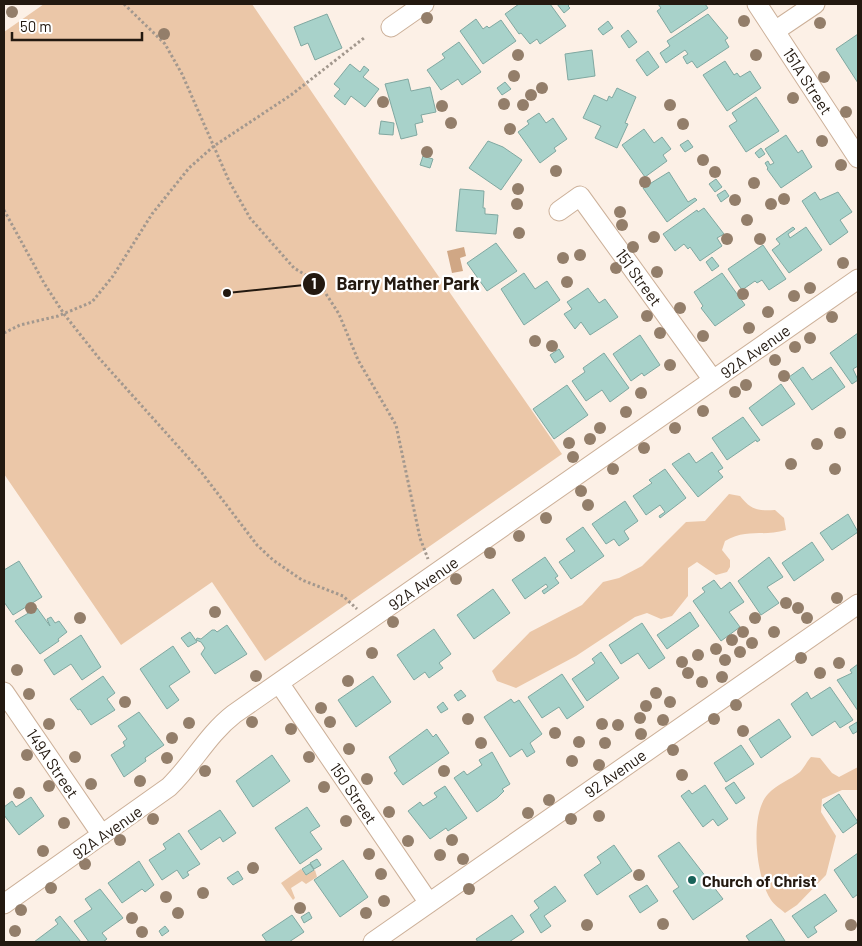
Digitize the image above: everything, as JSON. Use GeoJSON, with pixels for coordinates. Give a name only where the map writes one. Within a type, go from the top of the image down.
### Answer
{"type":"FeatureCollection","features":[{"type":"Feature","properties":{"kind":"street"},"geometry":{"type":"LineString","coordinates":[[391,27],[424,4]]}},
{"type":"Feature","properties":{"kind":"street","name":"151A Street"},"geometry":{"type":"LineString","coordinates":[[757,4],[858,158]]}},
{"type":"Feature","properties":{"kind":"street"},"geometry":{"type":"LineString","coordinates":[[775,31],[815,4]]}},
{"type":"Feature","properties":{"kind":"street","name":"151 Street"},"geometry":{"type":"LineString","coordinates":[[559,211],[580,196],[713,380]]}},
{"type":"Feature","properties":{"kind":"street","name":"92A Avenue"},"geometry":{"type":"LineString","coordinates":[[4,904],[169,787],[190,765],[217,728],[858,279]]}},
{"type":"Feature","properties":{"kind":"street","name":"92 Avenue"},"geometry":{"type":"LineString","coordinates":[[373,942],[858,604]]}},
{"type":"Feature","properties":{"kind":"street","name":"150 Street"},"geometry":{"type":"LineString","coordinates":[[280,683],[429,903]]}},
{"type":"Feature","properties":{"kind":"street","name":"149A Street"},"geometry":{"type":"LineString","coordinates":[[4,692],[102,835]]}},
{"type":"Feature","properties":{"kind":"path"},"geometry":{"type":"LineString","coordinates":[[124,4],[165,44],[182,74],[229,180],[250,218],[294,268],[319,283],[339,314],[358,360],[396,425],[420,538],[430,562]]}},
{"type":"Feature","properties":{"kind":"path"},"geometry":{"type":"LineString","coordinates":[[4,333],[20,325],[64,314],[92,302],[113,276],[131,244],[170,189],[189,168],[214,146],[291,95],[364,38]]}},
{"type":"Feature","properties":{"kind":"path"},"geometry":{"type":"LineString","coordinates":[[4,210],[44,283],[64,314],[98,357],[202,473],[257,545],[273,560],[302,580],[343,596],[359,611]]}},
{"type":"Feature","properties":{"kind":"shaded area"},"geometry":{"type":"Polygon","coordinates":[[[44,4],[252,4],[562,454],[265,661],[212,582],[121,645],[4,474],[4,32],[44,4]]]}},
{"type":"Feature","properties":{"kind":"shaded area"},"geometry":{"type":"Polygon","coordinates":[[[464,247],[466,256],[460,258],[463,271],[452,273],[447,251],[464,247]]]}},
{"type":"Feature","properties":{"kind":"shaded area"},"geometry":{"type":"Polygon","coordinates":[[[729,494],[740,496],[755,509],[775,510],[784,518],[786,530],[741,535],[725,541],[722,550],[730,560],[730,567],[727,572],[716,575],[697,562],[688,568],[688,596],[672,616],[661,619],[647,613],[635,617],[576,656],[516,688],[497,681],[492,671],[530,632],[582,605],[603,582],[619,578],[642,566],[686,522],[705,521],[729,494]]]}},
{"type":"Feature","properties":{"kind":"shaded area"},"geometry":{"type":"Polygon","coordinates":[[[811,757],[820,758],[832,773],[839,777],[858,767],[858,790],[842,790],[822,799],[821,812],[836,836],[826,875],[797,905],[785,913],[771,900],[762,877],[758,862],[758,816],[762,803],[768,794],[775,787],[800,772],[811,757]]]}},
{"type":"Feature","properties":{"kind":"shaded area"},"geometry":{"type":"Polygon","coordinates":[[[301,869],[306,875],[315,870],[317,877],[306,884],[302,881],[291,888],[295,898],[293,900],[281,883],[301,869]]]}},
{"type":"Feature","properties":{"kind":"building"},"geometry":{"type":"Polygon","coordinates":[[[519,4],[550,4],[566,26],[540,44],[537,39],[530,44],[521,33],[519,34],[505,14],[519,4]]]}},
{"type":"Feature","properties":{"kind":"building"},"geometry":{"type":"Polygon","coordinates":[[[557,4],[570,4],[568,6],[570,8],[564,13],[557,4]]]}},
{"type":"Feature","properties":{"kind":"building"},"geometry":{"type":"Polygon","coordinates":[[[658,4],[705,4],[708,8],[671,33],[657,11],[661,8],[658,4]]]}},
{"type":"Feature","properties":{"kind":"building"},"geometry":{"type":"Polygon","coordinates":[[[327,14],[342,48],[315,60],[308,43],[301,46],[294,27],[327,14]]]}},
{"type":"Feature","properties":{"kind":"building"},"geometry":{"type":"Polygon","coordinates":[[[708,14],[728,38],[725,40],[729,47],[697,68],[692,61],[687,64],[683,57],[688,54],[685,50],[666,63],[660,53],[670,46],[667,41],[708,14]]]}},
{"type":"Feature","properties":{"kind":"building"},"geometry":{"type":"Polygon","coordinates":[[[476,19],[483,29],[487,26],[489,28],[501,20],[516,41],[483,64],[460,31],[476,19]]]}},
{"type":"Feature","properties":{"kind":"building"},"geometry":{"type":"Polygon","coordinates":[[[608,21],[613,28],[603,35],[598,29],[608,21]]]}},
{"type":"Feature","properties":{"kind":"building"},"geometry":{"type":"Polygon","coordinates":[[[628,30],[637,42],[629,48],[621,36],[628,30]]]}},
{"type":"Feature","properties":{"kind":"building"},"geometry":{"type":"Polygon","coordinates":[[[858,34],[858,83],[836,49],[858,34]]]}},
{"type":"Feature","properties":{"kind":"building"},"geometry":{"type":"Polygon","coordinates":[[[459,42],[481,72],[462,85],[458,79],[441,90],[427,70],[445,58],[442,54],[459,42]]]}},
{"type":"Feature","properties":{"kind":"building"},"geometry":{"type":"Polygon","coordinates":[[[592,50],[595,76],[568,80],[565,54],[592,50]]]}},
{"type":"Feature","properties":{"kind":"building"},"geometry":{"type":"Polygon","coordinates":[[[648,51],[659,67],[647,76],[636,60],[648,51]]]}},
{"type":"Feature","properties":{"kind":"building"},"geometry":{"type":"Polygon","coordinates":[[[725,61],[734,75],[737,73],[740,77],[750,71],[761,88],[727,111],[703,75],[725,61]]]}},
{"type":"Feature","properties":{"kind":"building"},"geometry":{"type":"Polygon","coordinates":[[[350,64],[360,72],[364,66],[369,70],[363,77],[379,89],[365,107],[351,96],[345,105],[334,96],[340,89],[334,84],[350,64]]]}},
{"type":"Feature","properties":{"kind":"building"},"geometry":{"type":"Polygon","coordinates":[[[408,79],[411,91],[430,87],[436,112],[421,115],[423,122],[415,124],[417,135],[401,139],[385,84],[408,79]]]}},
{"type":"Feature","properties":{"kind":"building"},"geometry":{"type":"Polygon","coordinates":[[[505,82],[511,89],[502,95],[497,88],[505,82]]]}},
{"type":"Feature","properties":{"kind":"building"},"geometry":{"type":"Polygon","coordinates":[[[617,88],[636,97],[625,123],[628,124],[617,148],[595,138],[601,126],[583,118],[594,95],[607,101],[609,96],[612,98],[617,88]]]}},
{"type":"Feature","properties":{"kind":"building"},"geometry":{"type":"Polygon","coordinates":[[[756,97],[779,131],[746,152],[729,126],[737,121],[732,113],[756,97]]]}},
{"type":"Feature","properties":{"kind":"building"},"geometry":{"type":"Polygon","coordinates":[[[539,113],[546,123],[553,118],[567,139],[554,148],[556,151],[540,163],[518,132],[529,124],[527,121],[539,113]]]}},
{"type":"Feature","properties":{"kind":"building"},"geometry":{"type":"Polygon","coordinates":[[[381,121],[394,123],[393,135],[379,134],[381,121]]]}},
{"type":"Feature","properties":{"kind":"building"},"geometry":{"type":"Polygon","coordinates":[[[644,129],[654,143],[662,137],[671,149],[663,155],[667,161],[645,177],[622,145],[644,129]]]}},
{"type":"Feature","properties":{"kind":"building"},"geometry":{"type":"Polygon","coordinates":[[[786,135],[798,153],[802,150],[812,167],[781,188],[767,169],[765,163],[768,161],[770,165],[774,163],[765,149],[786,135]]]}},
{"type":"Feature","properties":{"kind":"building"},"geometry":{"type":"Polygon","coordinates":[[[688,140],[693,147],[685,152],[680,145],[688,140]]]}},
{"type":"Feature","properties":{"kind":"building"},"geometry":{"type":"Polygon","coordinates":[[[488,141],[503,147],[522,160],[501,190],[469,168],[488,141]]]}},
{"type":"Feature","properties":{"kind":"building"},"geometry":{"type":"Polygon","coordinates":[[[761,148],[765,154],[759,158],[755,153],[761,148]]]}},
{"type":"Feature","properties":{"kind":"building"},"geometry":{"type":"Polygon","coordinates":[[[423,156],[433,159],[430,168],[420,165],[423,156]]]}},
{"type":"Feature","properties":{"kind":"building"},"geometry":{"type":"Polygon","coordinates":[[[669,172],[688,202],[695,198],[697,200],[667,222],[643,188],[669,172]]]}},
{"type":"Feature","properties":{"kind":"building"},"geometry":{"type":"Polygon","coordinates":[[[716,179],[722,187],[715,192],[709,184],[716,179]]]}},
{"type":"Feature","properties":{"kind":"building"},"geometry":{"type":"Polygon","coordinates":[[[460,189],[484,191],[483,208],[485,208],[485,214],[498,215],[496,234],[456,231],[460,189]]]}},
{"type":"Feature","properties":{"kind":"building"},"geometry":{"type":"Polygon","coordinates":[[[725,190],[729,196],[721,202],[717,195],[725,190]]]}},
{"type":"Feature","properties":{"kind":"building"},"geometry":{"type":"Polygon","coordinates":[[[815,192],[820,200],[838,192],[852,212],[840,220],[848,232],[830,245],[802,201],[815,192]]]}},
{"type":"Feature","properties":{"kind":"building"},"geometry":{"type":"Polygon","coordinates":[[[704,208],[724,234],[717,238],[722,246],[700,261],[690,247],[688,249],[684,244],[675,251],[663,234],[697,210],[698,212],[704,208]]]}},
{"type":"Feature","properties":{"kind":"building"},"geometry":{"type":"Polygon","coordinates":[[[793,227],[795,229],[788,234],[790,238],[806,227],[822,250],[789,273],[772,250],[780,244],[776,239],[793,227]]]}},
{"type":"Feature","properties":{"kind":"building"},"geometry":{"type":"Polygon","coordinates":[[[496,243],[517,271],[487,291],[467,263],[496,243]]]}},
{"type":"Feature","properties":{"kind":"building"},"geometry":{"type":"Polygon","coordinates":[[[763,245],[786,279],[769,290],[762,280],[757,283],[755,281],[742,290],[728,269],[763,245]]]}},
{"type":"Feature","properties":{"kind":"building"},"geometry":{"type":"Polygon","coordinates":[[[712,257],[719,266],[712,271],[706,262],[712,257]]]}},
{"type":"Feature","properties":{"kind":"building"},"geometry":{"type":"Polygon","coordinates":[[[524,273],[535,289],[547,281],[560,300],[524,325],[501,289],[524,273]]]}},
{"type":"Feature","properties":{"kind":"building"},"geometry":{"type":"Polygon","coordinates":[[[722,273],[745,305],[715,326],[701,308],[703,306],[694,292],[722,273]]]}},
{"type":"Feature","properties":{"kind":"building"},"geometry":{"type":"Polygon","coordinates":[[[588,288],[599,303],[605,299],[618,317],[590,335],[581,322],[575,329],[564,314],[572,309],[567,302],[588,288]]]}},
{"type":"Feature","properties":{"kind":"building"},"geometry":{"type":"Polygon","coordinates":[[[858,333],[858,366],[853,369],[858,380],[852,384],[830,353],[858,333]]]}},
{"type":"Feature","properties":{"kind":"building"},"geometry":{"type":"Polygon","coordinates":[[[640,335],[660,365],[644,376],[642,373],[631,381],[613,354],[640,335]]]}},
{"type":"Feature","properties":{"kind":"building"},"geometry":{"type":"Polygon","coordinates":[[[559,349],[564,357],[555,363],[550,355],[559,349]]]}},
{"type":"Feature","properties":{"kind":"building"},"geometry":{"type":"Polygon","coordinates":[[[604,353],[629,388],[610,402],[602,390],[586,401],[572,381],[585,372],[583,368],[604,353]]]}},
{"type":"Feature","properties":{"kind":"building"},"geometry":{"type":"Polygon","coordinates":[[[803,367],[812,380],[831,367],[845,387],[812,410],[789,377],[803,367]]]}},
{"type":"Feature","properties":{"kind":"building"},"geometry":{"type":"Polygon","coordinates":[[[781,384],[795,404],[762,426],[749,408],[781,384]]]}},
{"type":"Feature","properties":{"kind":"building"},"geometry":{"type":"Polygon","coordinates":[[[567,385],[588,415],[554,439],[533,409],[567,385]]]}},
{"type":"Feature","properties":{"kind":"building"},"geometry":{"type":"Polygon","coordinates":[[[743,417],[760,440],[757,442],[756,440],[727,460],[712,438],[743,417]]]}},
{"type":"Feature","properties":{"kind":"building"},"geometry":{"type":"Polygon","coordinates":[[[712,452],[723,468],[718,471],[723,477],[698,497],[672,464],[689,453],[696,463],[712,452]]]}},
{"type":"Feature","properties":{"kind":"building"},"geometry":{"type":"Polygon","coordinates":[[[665,469],[686,498],[660,518],[659,516],[665,512],[660,505],[646,515],[633,496],[652,483],[649,480],[665,469]]]}},
{"type":"Feature","properties":{"kind":"building"},"geometry":{"type":"Polygon","coordinates":[[[625,501],[638,521],[624,531],[629,539],[619,546],[614,539],[606,544],[592,524],[625,501]]]}},
{"type":"Feature","properties":{"kind":"building"},"geometry":{"type":"Polygon","coordinates":[[[848,514],[858,532],[832,550],[820,533],[848,514]]]}},
{"type":"Feature","properties":{"kind":"building"},"geometry":{"type":"Polygon","coordinates":[[[583,527],[604,556],[571,579],[559,562],[575,551],[566,539],[583,527]]]}},
{"type":"Feature","properties":{"kind":"building"},"geometry":{"type":"Polygon","coordinates":[[[812,542],[824,560],[794,581],[782,563],[812,542]]]}},
{"type":"Feature","properties":{"kind":"building"},"geometry":{"type":"Polygon","coordinates":[[[545,557],[558,576],[555,578],[559,583],[544,594],[542,591],[548,587],[546,584],[525,599],[512,580],[545,557]]]}},
{"type":"Feature","properties":{"kind":"building"},"geometry":{"type":"Polygon","coordinates":[[[769,557],[783,577],[767,587],[779,603],[761,615],[738,581],[769,557]]]}},
{"type":"Feature","properties":{"kind":"building"},"geometry":{"type":"Polygon","coordinates":[[[19,561],[42,597],[13,615],[4,602],[4,570],[19,561]]]}},
{"type":"Feature","properties":{"kind":"building"},"geometry":{"type":"Polygon","coordinates":[[[714,580],[721,589],[730,582],[744,602],[729,612],[740,627],[721,641],[693,601],[705,592],[702,588],[714,580]]]}},
{"type":"Feature","properties":{"kind":"building"},"geometry":{"type":"Polygon","coordinates":[[[493,589],[510,613],[474,639],[457,615],[493,589]]]}},
{"type":"Feature","properties":{"kind":"building"},"geometry":{"type":"Polygon","coordinates":[[[37,608],[50,626],[47,619],[51,617],[55,623],[59,621],[67,632],[58,639],[59,641],[40,654],[15,621],[37,608]]]}},
{"type":"Feature","properties":{"kind":"building"},"geometry":{"type":"Polygon","coordinates":[[[690,612],[699,626],[667,649],[657,635],[690,612]]]}},
{"type":"Feature","properties":{"kind":"building"},"geometry":{"type":"Polygon","coordinates":[[[642,623],[665,658],[649,669],[638,653],[621,664],[609,645],[642,623]]]}},
{"type":"Feature","properties":{"kind":"building"},"geometry":{"type":"Polygon","coordinates":[[[227,625],[247,654],[215,674],[201,654],[205,648],[201,642],[196,640],[197,638],[201,639],[212,630],[217,632],[227,625]]]}},
{"type":"Feature","properties":{"kind":"building"},"geometry":{"type":"Polygon","coordinates":[[[434,629],[451,654],[439,663],[443,668],[429,678],[425,672],[414,680],[397,655],[434,629]]]}},
{"type":"Feature","properties":{"kind":"building"},"geometry":{"type":"Polygon","coordinates":[[[190,632],[197,642],[188,647],[181,638],[190,632]]]}},
{"type":"Feature","properties":{"kind":"building"},"geometry":{"type":"Polygon","coordinates":[[[81,635],[101,667],[82,680],[71,664],[54,675],[44,660],[81,635]]]}},
{"type":"Feature","properties":{"kind":"building"},"geometry":{"type":"Polygon","coordinates":[[[173,646],[190,672],[169,686],[179,700],[167,709],[140,669],[173,646]]]}},
{"type":"Feature","properties":{"kind":"building"},"geometry":{"type":"Polygon","coordinates":[[[601,652],[619,678],[587,701],[572,679],[595,663],[592,659],[601,652]]]}},
{"type":"Feature","properties":{"kind":"building"},"geometry":{"type":"Polygon","coordinates":[[[858,664],[858,711],[837,680],[852,673],[850,670],[858,664]]]}},
{"type":"Feature","properties":{"kind":"building"},"geometry":{"type":"Polygon","coordinates":[[[562,674],[584,707],[567,719],[559,707],[542,718],[528,697],[562,674]]]}},
{"type":"Feature","properties":{"kind":"building"},"geometry":{"type":"Polygon","coordinates":[[[103,676],[115,693],[107,699],[115,710],[91,725],[70,699],[103,676]]]}},
{"type":"Feature","properties":{"kind":"building"},"geometry":{"type":"Polygon","coordinates":[[[373,676],[391,702],[356,727],[338,700],[373,676]]]}},
{"type":"Feature","properties":{"kind":"building"},"geometry":{"type":"Polygon","coordinates":[[[830,687],[853,720],[840,728],[835,721],[812,736],[791,704],[807,692],[811,699],[830,687]]]}},
{"type":"Feature","properties":{"kind":"building"},"geometry":{"type":"Polygon","coordinates":[[[461,690],[466,696],[458,701],[454,695],[461,690]]]}},
{"type":"Feature","properties":{"kind":"building"},"geometry":{"type":"Polygon","coordinates":[[[511,699],[514,703],[519,700],[542,734],[530,743],[535,752],[527,757],[522,749],[510,757],[484,717],[511,699]]]}},
{"type":"Feature","properties":{"kind":"building"},"geometry":{"type":"Polygon","coordinates":[[[443,702],[448,709],[441,713],[437,707],[443,702]]]}},
{"type":"Feature","properties":{"kind":"building"},"geometry":{"type":"Polygon","coordinates":[[[139,712],[164,745],[145,758],[146,761],[124,777],[111,755],[125,746],[123,742],[127,739],[118,726],[139,712]]]}},
{"type":"Feature","properties":{"kind":"building"},"geometry":{"type":"Polygon","coordinates":[[[779,719],[791,737],[761,758],[749,739],[779,719]]]}},
{"type":"Feature","properties":{"kind":"building"},"geometry":{"type":"Polygon","coordinates":[[[857,722],[858,731],[853,734],[849,727],[857,722]]]}},
{"type":"Feature","properties":{"kind":"building"},"geometry":{"type":"Polygon","coordinates":[[[427,729],[433,737],[436,734],[449,753],[403,785],[394,773],[397,771],[389,757],[427,729]]]}},
{"type":"Feature","properties":{"kind":"building"},"geometry":{"type":"Polygon","coordinates":[[[741,745],[754,764],[726,782],[714,763],[741,745]]]}},
{"type":"Feature","properties":{"kind":"building"},"geometry":{"type":"Polygon","coordinates":[[[492,752],[510,784],[502,789],[504,791],[497,798],[477,812],[454,778],[464,771],[467,775],[482,765],[479,760],[492,752]]]}},
{"type":"Feature","properties":{"kind":"building"},"geometry":{"type":"Polygon","coordinates":[[[272,755],[290,781],[253,807],[236,781],[272,755]]]}},
{"type":"Feature","properties":{"kind":"building"},"geometry":{"type":"Polygon","coordinates":[[[734,782],[745,798],[736,804],[725,788],[734,782]]]}},
{"type":"Feature","properties":{"kind":"building"},"geometry":{"type":"Polygon","coordinates":[[[705,785],[728,819],[718,826],[713,819],[703,827],[681,796],[689,790],[692,794],[705,785]]]}},
{"type":"Feature","properties":{"kind":"building"},"geometry":{"type":"Polygon","coordinates":[[[445,786],[467,818],[448,831],[446,828],[430,839],[408,811],[420,802],[423,806],[437,797],[434,793],[445,786]]]}},
{"type":"Feature","properties":{"kind":"building"},"geometry":{"type":"Polygon","coordinates":[[[839,794],[858,822],[843,833],[823,805],[839,794]]]}},
{"type":"Feature","properties":{"kind":"building"},"geometry":{"type":"Polygon","coordinates":[[[31,797],[44,816],[19,835],[4,815],[4,807],[12,801],[16,807],[31,797]]]}},
{"type":"Feature","properties":{"kind":"building"},"geometry":{"type":"Polygon","coordinates":[[[307,807],[320,826],[310,832],[322,849],[300,864],[275,828],[307,807]]]}},
{"type":"Feature","properties":{"kind":"building"},"geometry":{"type":"Polygon","coordinates":[[[220,810],[236,833],[223,842],[220,837],[201,850],[188,831],[220,810]]]}},
{"type":"Feature","properties":{"kind":"building"},"geometry":{"type":"Polygon","coordinates":[[[179,833],[200,864],[187,872],[189,875],[183,879],[177,870],[162,880],[149,860],[166,849],[163,844],[179,833]]]}},
{"type":"Feature","properties":{"kind":"building","name":"Church of Christ"},"geometry":{"type":"Polygon","coordinates":[[[679,842],[723,899],[693,920],[673,891],[679,887],[658,856],[679,842]]]}},
{"type":"Feature","properties":{"kind":"building"},"geometry":{"type":"Polygon","coordinates":[[[614,845],[632,871],[597,895],[584,875],[601,863],[597,857],[614,845]]]}},
{"type":"Feature","properties":{"kind":"building"},"geometry":{"type":"Polygon","coordinates":[[[858,853],[858,894],[853,898],[834,870],[858,853]]]}},
{"type":"Feature","properties":{"kind":"building"},"geometry":{"type":"Polygon","coordinates":[[[317,859],[321,865],[314,869],[310,863],[317,859]]]}},
{"type":"Feature","properties":{"kind":"building"},"geometry":{"type":"Polygon","coordinates":[[[343,860],[368,897],[340,917],[314,880],[343,860]]]}},
{"type":"Feature","properties":{"kind":"building"},"geometry":{"type":"Polygon","coordinates":[[[139,861],[154,885],[145,892],[142,889],[122,903],[108,883],[139,861]]]}},
{"type":"Feature","properties":{"kind":"building"},"geometry":{"type":"Polygon","coordinates":[[[310,864],[314,870],[306,875],[302,869],[310,864]]]}},
{"type":"Feature","properties":{"kind":"building"},"geometry":{"type":"Polygon","coordinates":[[[238,871],[243,879],[233,885],[227,878],[238,871]]]}},
{"type":"Feature","properties":{"kind":"building"},"geometry":{"type":"Polygon","coordinates":[[[647,885],[658,901],[640,913],[629,896],[647,885]]]}},
{"type":"Feature","properties":{"kind":"building"},"geometry":{"type":"Polygon","coordinates":[[[555,886],[566,901],[544,916],[551,926],[541,933],[530,915],[539,908],[534,901],[555,886]]]}},
{"type":"Feature","properties":{"kind":"building"},"geometry":{"type":"Polygon","coordinates":[[[100,889],[123,918],[102,933],[107,939],[103,942],[89,942],[74,921],[92,909],[85,899],[100,889]]]}},
{"type":"Feature","properties":{"kind":"building"},"geometry":{"type":"Polygon","coordinates":[[[825,894],[837,911],[814,927],[817,932],[808,938],[792,916],[825,894]]]}},
{"type":"Feature","properties":{"kind":"building"},"geometry":{"type":"Polygon","coordinates":[[[309,912],[312,918],[304,923],[301,917],[309,912]]]}},
{"type":"Feature","properties":{"kind":"building"},"geometry":{"type":"Polygon","coordinates":[[[292,915],[304,932],[289,942],[267,942],[262,935],[292,915]]]}},
{"type":"Feature","properties":{"kind":"building"},"geometry":{"type":"Polygon","coordinates":[[[512,915],[524,932],[509,942],[478,942],[476,939],[512,915]]]}},
{"type":"Feature","properties":{"kind":"building"},"geometry":{"type":"Polygon","coordinates":[[[60,916],[81,942],[34,942],[58,924],[55,920],[60,916]]]}},
{"type":"Feature","properties":{"kind":"building"},"geometry":{"type":"Polygon","coordinates":[[[771,919],[785,941],[750,942],[746,936],[771,919]]]}},
{"type":"Feature","properties":{"kind":"building"},"geometry":{"type":"Polygon","coordinates":[[[165,926],[169,931],[162,936],[159,931],[165,926]]]}},
{"type":"Feature","properties":{"kind":"place","name":"Barry Mather Park"},"geometry":{"type":"Point","coordinates":[227,293]}},
{"type":"Feature","properties":{"kind":"place","name":"Church of Christ"},"geometry":{"type":"Point","coordinates":[692,880]}}]}
